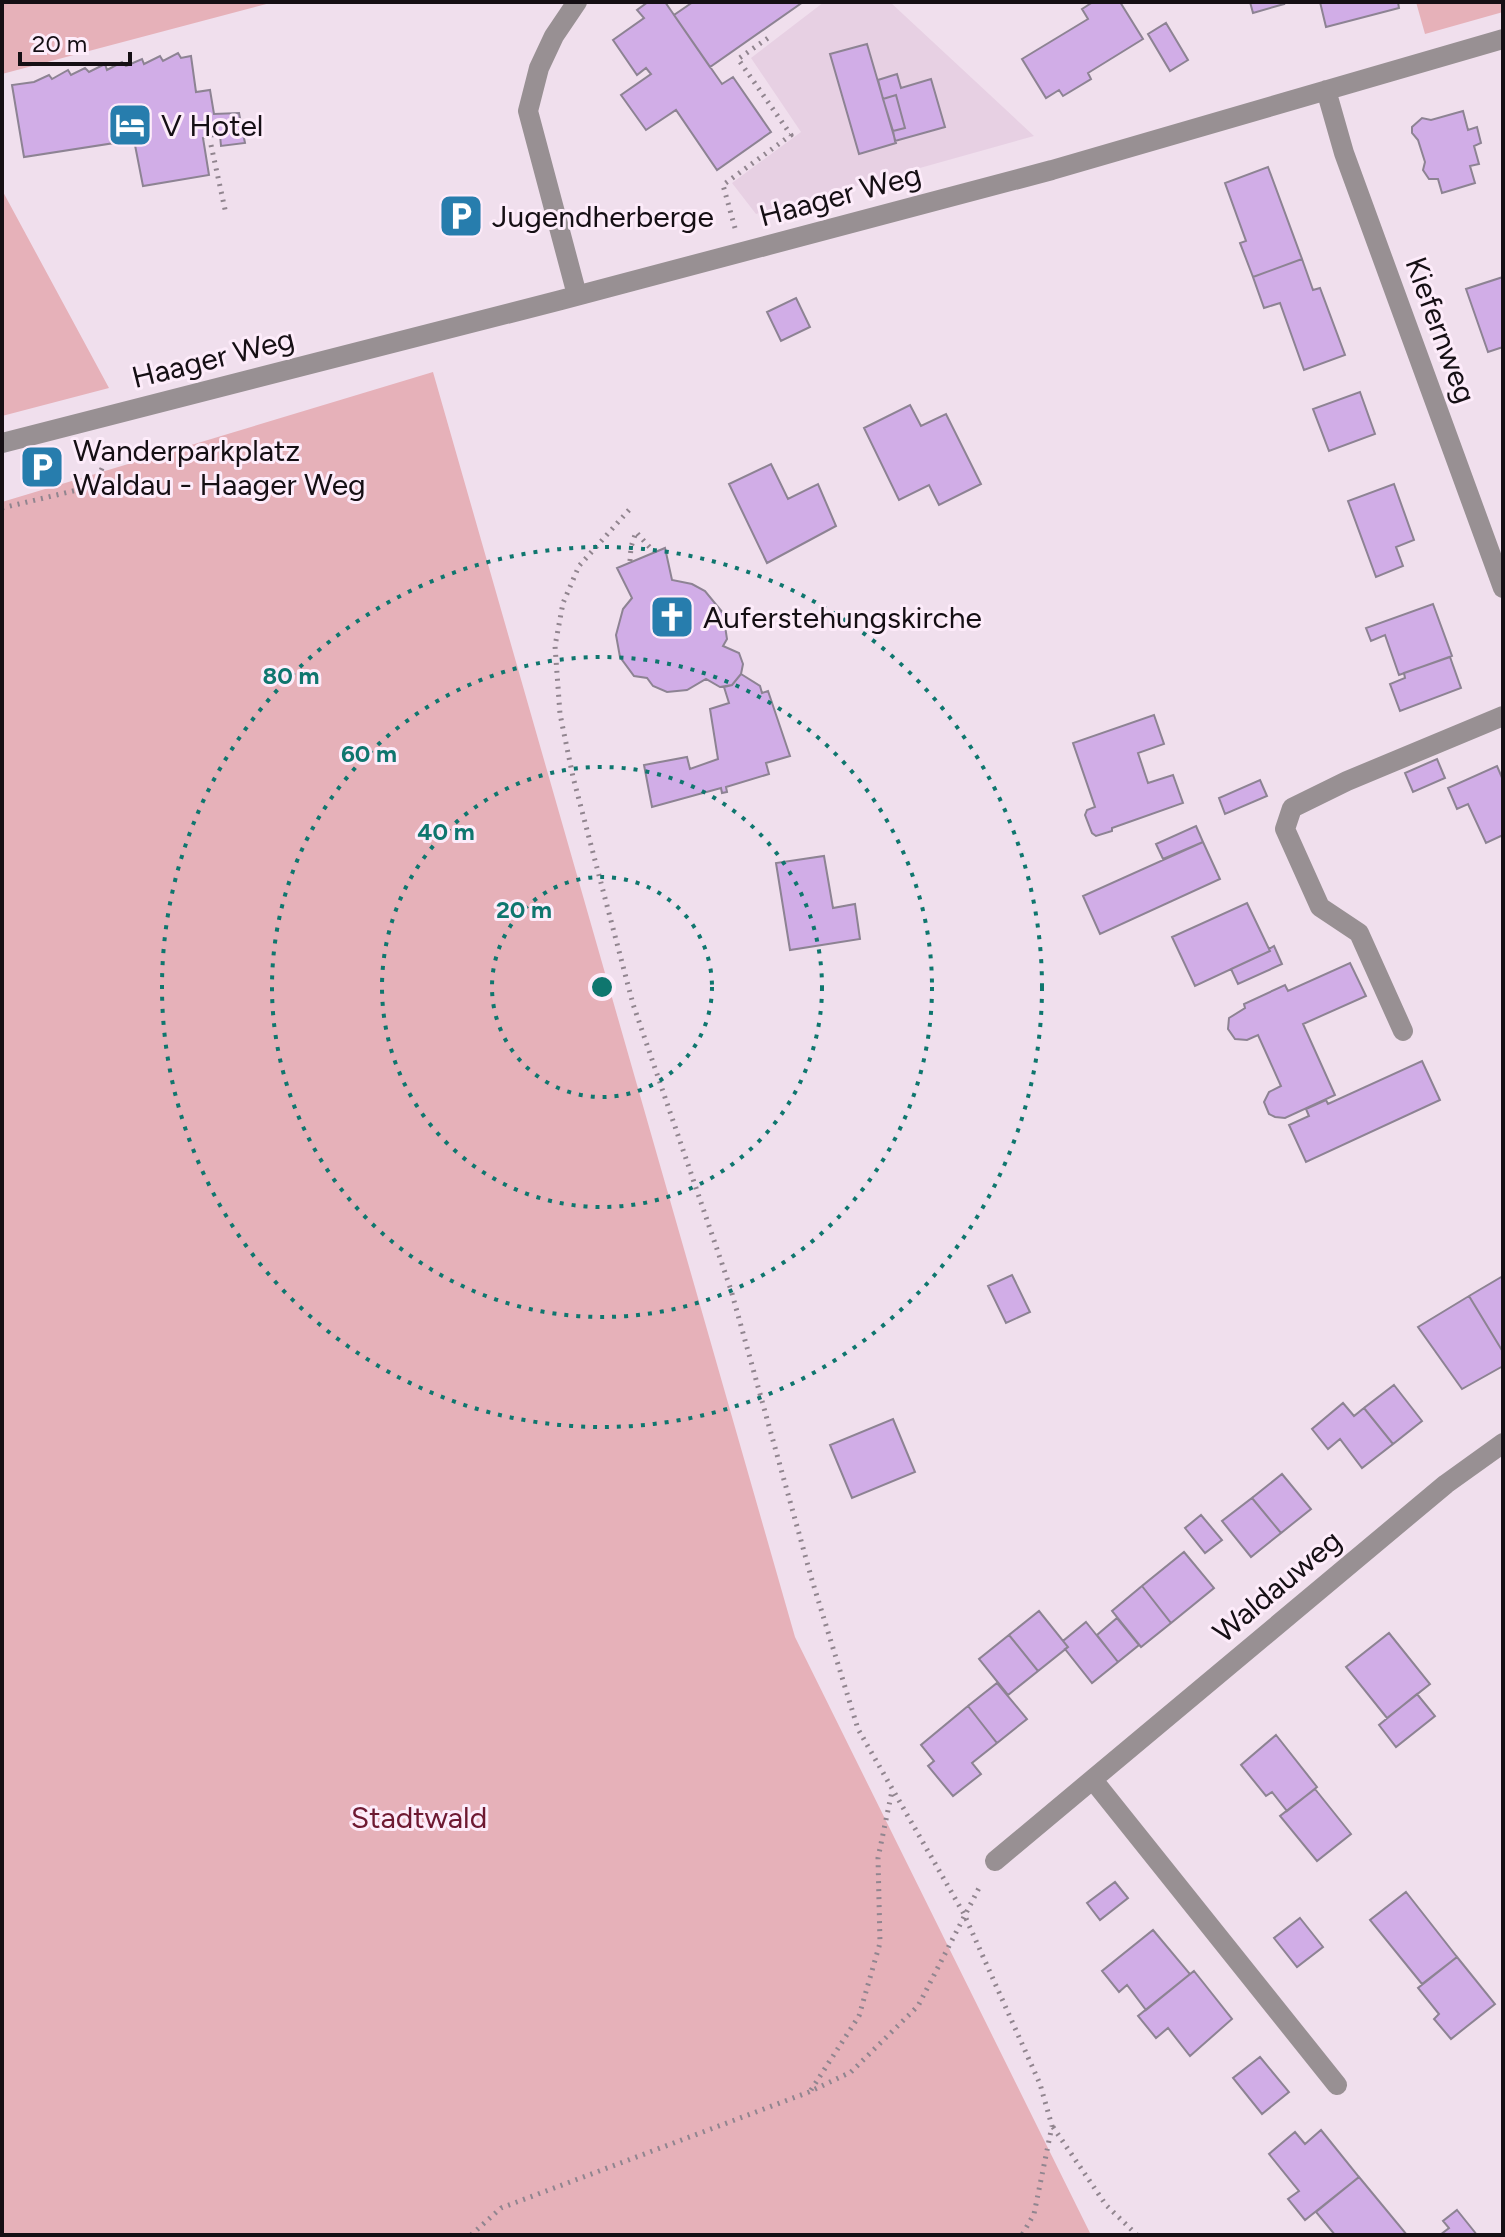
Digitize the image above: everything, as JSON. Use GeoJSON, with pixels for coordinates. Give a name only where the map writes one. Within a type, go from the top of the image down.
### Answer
{"type":"FeatureCollection","features":[{"type":"Feature","properties":{"kind":"street"},"geometry":{"type":"LineString","coordinates":[[577,2],[554,36],[539,68],[528,111],[577,295]]}},
{"type":"Feature","properties":{"kind":"street","name":"Haager Weg"},"geometry":{"type":"LineString","coordinates":[[2,443],[1052,170],[1503,39]]}},
{"type":"Feature","properties":{"kind":"street","name":"Kiefernweg"},"geometry":{"type":"LineString","coordinates":[[1326,90],[1344,153],[1503,588]]}},
{"type":"Feature","properties":{"kind":"street"},"geometry":{"type":"LineString","coordinates":[[1403,1031],[1359,933],[1320,907],[1285,829],[1292,808],[1347,781],[1503,716]]}},
{"type":"Feature","properties":{"kind":"street","name":"Waldauweg"},"geometry":{"type":"LineString","coordinates":[[995,1861],[1446,1484],[1503,1443]]}},
{"type":"Feature","properties":{"kind":"street"},"geometry":{"type":"LineString","coordinates":[[1093,1780],[1337,2085]]}},
{"type":"Feature","properties":{"kind":"path"},"geometry":{"type":"LineString","coordinates":[[741,252],[723,185],[791,135],[738,59],[768,38]]}},
{"type":"Feature","properties":{"kind":"path"},"geometry":{"type":"LineString","coordinates":[[211,145],[226,214]]}},
{"type":"Feature","properties":{"kind":"path"},"geometry":{"type":"LineString","coordinates":[[2,508],[94,486],[115,441]]}},
{"type":"Feature","properties":{"kind":"path"},"geometry":{"type":"LineString","coordinates":[[629,510],[579,566],[563,603],[555,646],[560,714],[573,777],[633,1004],[731,1290],[812,1580],[858,1729],[964,1914],[1040,2084],[1052,2126],[1106,2205],[1137,2235]]}},
{"type":"Feature","properties":{"kind":"path"},"geometry":{"type":"LineString","coordinates":[[630,561],[636,532],[653,551]]}},
{"type":"Feature","properties":{"kind":"path"},"geometry":{"type":"LineString","coordinates":[[809,2092],[859,2016],[880,1943],[878,1858],[892,1790]]}},
{"type":"Feature","properties":{"kind":"path"},"geometry":{"type":"LineString","coordinates":[[471,2235],[501,2208],[809,2092],[851,2072],[918,2006],[964,1914],[995,1861]]}},
{"type":"Feature","properties":{"kind":"path"},"geometry":{"type":"LineString","coordinates":[[1022,2235],[1034,2214],[1052,2126]]}},
{"type":"Feature","properties":{"kind":"shaded area"},"geometry":{"type":"Polygon","coordinates":[[[824,2],[890,2],[1034,136],[756,214],[732,183],[801,132],[751,58],[824,2]]]}},
{"type":"Feature","properties":{"kind":"green space"},"geometry":{"type":"Polygon","coordinates":[[[2,2],[274,2],[2,74],[2,2]]]}},
{"type":"Feature","properties":{"kind":"green space"},"geometry":{"type":"Polygon","coordinates":[[[1416,2],[1503,2],[1503,12],[1425,34],[1416,2]]]}},
{"type":"Feature","properties":{"kind":"green space"},"geometry":{"type":"Polygon","coordinates":[[[2,190],[109,388],[2,416],[2,190]]]}},
{"type":"Feature","properties":{"kind":"green space","name":"Stadtwald"},"geometry":{"type":"Polygon","coordinates":[[[433,372],[795,1637],[1091,2235],[2,2235],[2,502],[433,372]]]}},
{"type":"Feature","properties":{"kind":"building"},"geometry":{"type":"Polygon","coordinates":[[[648,2],[665,2],[722,84],[733,77],[771,132],[717,170],[676,110],[646,130],[621,95],[651,74],[646,68],[637,75],[613,40],[644,18],[637,10],[648,2]]]}},
{"type":"Feature","properties":{"kind":"building"},"geometry":{"type":"Polygon","coordinates":[[[693,2],[803,2],[710,67],[674,15],[693,2]]]}},
{"type":"Feature","properties":{"kind":"building"},"geometry":{"type":"Polygon","coordinates":[[[1093,2],[1120,2],[1143,39],[1088,73],[1091,79],[1063,96],[1059,90],[1046,98],[1022,59],[1088,19],[1082,9],[1093,2]]]}},
{"type":"Feature","properties":{"kind":"building"},"geometry":{"type":"Polygon","coordinates":[[[1250,2],[1283,2],[1284,4],[1253,13],[1250,2]]]}},
{"type":"Feature","properties":{"kind":"building"},"geometry":{"type":"Polygon","coordinates":[[[1320,2],[1398,2],[1399,8],[1326,27],[1320,2]]]}},
{"type":"Feature","properties":{"kind":"building"},"geometry":{"type":"Polygon","coordinates":[[[1166,23],[1188,60],[1170,71],[1148,34],[1166,23]]]}},
{"type":"Feature","properties":{"kind":"building"},"geometry":{"type":"Polygon","coordinates":[[[867,44],[896,143],[859,154],[830,54],[867,44]]]}},
{"type":"Feature","properties":{"kind":"building","name":"V Hotel"},"geometry":{"type":"Polygon","coordinates":[[[178,53],[181,58],[191,56],[196,92],[210,90],[214,114],[239,113],[245,143],[221,146],[220,135],[203,138],[209,175],[143,186],[134,140],[24,157],[12,85],[34,82],[49,75],[52,79],[68,70],[71,75],[85,68],[89,72],[105,64],[107,70],[122,62],[126,66],[142,59],[144,64],[160,56],[163,61],[178,53]]]}},
{"type":"Feature","properties":{"kind":"building"},"geometry":{"type":"Polygon","coordinates":[[[897,74],[901,88],[931,79],[945,127],[895,141],[893,131],[905,128],[896,95],[883,99],[878,80],[897,74]]]}},
{"type":"Feature","properties":{"kind":"building"},"geometry":{"type":"Polygon","coordinates":[[[896,95],[905,128],[893,131],[883,99],[896,95]]]}},
{"type":"Feature","properties":{"kind":"building"},"geometry":{"type":"Polygon","coordinates":[[[1463,111],[1468,130],[1477,127],[1481,143],[1474,146],[1479,164],[1470,166],[1475,183],[1442,193],[1438,179],[1429,179],[1423,170],[1425,162],[1412,127],[1422,118],[1431,120],[1463,111]]]}},
{"type":"Feature","properties":{"kind":"building"},"geometry":{"type":"Polygon","coordinates":[[[1268,167],[1302,259],[1253,277],[1240,243],[1246,241],[1225,183],[1268,167]]]}},
{"type":"Feature","properties":{"kind":"building"},"geometry":{"type":"Polygon","coordinates":[[[1302,259],[1313,290],[1320,288],[1345,355],[1304,370],[1280,303],[1264,308],[1253,277],[1302,259]]]}},
{"type":"Feature","properties":{"kind":"building"},"geometry":{"type":"Polygon","coordinates":[[[1503,277],[1503,347],[1488,352],[1466,289],[1503,277]]]}},
{"type":"Feature","properties":{"kind":"building"},"geometry":{"type":"Polygon","coordinates":[[[796,298],[810,327],[781,341],[767,312],[796,298]]]}},
{"type":"Feature","properties":{"kind":"building"},"geometry":{"type":"Polygon","coordinates":[[[1360,392],[1375,434],[1329,451],[1313,409],[1360,392]]]}},
{"type":"Feature","properties":{"kind":"building"},"geometry":{"type":"Polygon","coordinates":[[[910,405],[921,426],[946,414],[981,484],[939,505],[929,485],[899,500],[864,428],[910,405]]]}},
{"type":"Feature","properties":{"kind":"building"},"geometry":{"type":"Polygon","coordinates":[[[771,464],[788,499],[818,484],[836,526],[767,563],[729,484],[771,464]]]}},
{"type":"Feature","properties":{"kind":"building"},"geometry":{"type":"Polygon","coordinates":[[[1394,484],[1414,540],[1396,547],[1403,566],[1376,577],[1348,501],[1394,484]]]}},
{"type":"Feature","properties":{"kind":"building","name":"Auferstehungskirche"},"geometry":{"type":"Polygon","coordinates":[[[665,548],[672,580],[692,584],[705,591],[723,613],[727,639],[723,646],[739,653],[743,664],[741,674],[732,685],[720,687],[706,679],[687,690],[667,692],[653,686],[647,678],[634,676],[620,657],[616,635],[623,609],[632,598],[617,568],[665,548]]]}},
{"type":"Feature","properties":{"kind":"building"},"geometry":{"type":"Polygon","coordinates":[[[1433,604],[1452,656],[1399,675],[1385,635],[1371,641],[1366,628],[1433,604]]]}},
{"type":"Feature","properties":{"kind":"building"},"geometry":{"type":"Polygon","coordinates":[[[1450,657],[1461,688],[1400,711],[1390,684],[1405,678],[1404,673],[1450,657]]]}},
{"type":"Feature","properties":{"kind":"building"},"geometry":{"type":"Polygon","coordinates":[[[741,674],[760,686],[762,693],[768,691],[790,756],[766,763],[769,774],[726,787],[727,792],[722,793],[721,788],[652,807],[644,765],[687,757],[690,769],[718,759],[710,709],[729,703],[724,687],[732,685],[741,674]]]}},
{"type":"Feature","properties":{"kind":"building"},"geometry":{"type":"Polygon","coordinates":[[[1154,715],[1164,744],[1138,753],[1148,783],[1173,775],[1183,803],[1096,836],[1085,815],[1087,810],[1095,807],[1073,743],[1154,715]]]}},
{"type":"Feature","properties":{"kind":"building"},"geometry":{"type":"Polygon","coordinates":[[[1437,759],[1445,778],[1413,792],[1405,773],[1437,759]]]}},
{"type":"Feature","properties":{"kind":"building"},"geometry":{"type":"Polygon","coordinates":[[[1497,766],[1503,780],[1503,835],[1486,843],[1468,804],[1457,809],[1448,788],[1497,766]]]}},
{"type":"Feature","properties":{"kind":"building"},"geometry":{"type":"Polygon","coordinates":[[[1260,780],[1267,796],[1225,814],[1219,798],[1260,780]]]}},
{"type":"Feature","properties":{"kind":"building"},"geometry":{"type":"Polygon","coordinates":[[[1196,826],[1203,842],[1163,859],[1156,844],[1196,826]]]}},
{"type":"Feature","properties":{"kind":"building"},"geometry":{"type":"Polygon","coordinates":[[[1203,842],[1220,879],[1100,934],[1083,896],[1203,842]]]}},
{"type":"Feature","properties":{"kind":"building"},"geometry":{"type":"Polygon","coordinates":[[[824,856],[833,908],[855,904],[860,939],[790,950],[776,863],[824,856]]]}},
{"type":"Feature","properties":{"kind":"building"},"geometry":{"type":"Polygon","coordinates":[[[1247,903],[1270,951],[1195,986],[1172,937],[1247,903]]]}},
{"type":"Feature","properties":{"kind":"building"},"geometry":{"type":"Polygon","coordinates":[[[1274,946],[1282,964],[1238,984],[1231,969],[1270,951],[1274,946]]]}},
{"type":"Feature","properties":{"kind":"building"},"geometry":{"type":"Polygon","coordinates":[[[1350,963],[1366,996],[1303,1024],[1335,1095],[1285,1118],[1269,1114],[1264,1102],[1269,1092],[1281,1086],[1258,1035],[1247,1040],[1235,1039],[1228,1029],[1229,1018],[1245,1008],[1244,1004],[1285,985],[1288,991],[1350,963]]]}},
{"type":"Feature","properties":{"kind":"building"},"geometry":{"type":"Polygon","coordinates":[[[1422,1061],[1440,1100],[1306,1162],[1289,1125],[1309,1116],[1306,1109],[1326,1100],[1328,1104],[1422,1061]]]}},
{"type":"Feature","properties":{"kind":"building"},"geometry":{"type":"Polygon","coordinates":[[[1012,1275],[1030,1312],[1006,1323],[988,1286],[1012,1275]]]}},
{"type":"Feature","properties":{"kind":"building"},"geometry":{"type":"Polygon","coordinates":[[[1503,1276],[1503,1352],[1469,1296],[1503,1276]]]}},
{"type":"Feature","properties":{"kind":"building"},"geometry":{"type":"Polygon","coordinates":[[[1469,1296],[1503,1352],[1503,1366],[1462,1389],[1418,1327],[1469,1296]]]}},
{"type":"Feature","properties":{"kind":"building"},"geometry":{"type":"Polygon","coordinates":[[[1394,1385],[1422,1421],[1393,1444],[1364,1408],[1394,1385]]]}},
{"type":"Feature","properties":{"kind":"building"},"geometry":{"type":"Polygon","coordinates":[[[1343,1403],[1354,1416],[1364,1408],[1393,1444],[1362,1468],[1340,1439],[1328,1449],[1312,1429],[1343,1403]]]}},
{"type":"Feature","properties":{"kind":"building"},"geometry":{"type":"Polygon","coordinates":[[[893,1419],[915,1472],[852,1498],[830,1445],[893,1419]]]}},
{"type":"Feature","properties":{"kind":"building"},"geometry":{"type":"Polygon","coordinates":[[[1282,1474],[1311,1509],[1281,1533],[1252,1498],[1282,1474]]]}},
{"type":"Feature","properties":{"kind":"building"},"geometry":{"type":"Polygon","coordinates":[[[1252,1498],[1281,1533],[1251,1557],[1222,1521],[1252,1498]]]}},
{"type":"Feature","properties":{"kind":"building"},"geometry":{"type":"Polygon","coordinates":[[[1201,1515],[1222,1540],[1205,1553],[1185,1528],[1201,1515]]]}},
{"type":"Feature","properties":{"kind":"building"},"geometry":{"type":"Polygon","coordinates":[[[1184,1552],[1214,1588],[1171,1623],[1142,1586],[1184,1552]]]}},
{"type":"Feature","properties":{"kind":"building"},"geometry":{"type":"Polygon","coordinates":[[[1142,1586],[1171,1623],[1141,1647],[1112,1611],[1142,1586]]]}},
{"type":"Feature","properties":{"kind":"building"},"geometry":{"type":"Polygon","coordinates":[[[1039,1611],[1068,1647],[1038,1671],[1009,1635],[1039,1611]]]}},
{"type":"Feature","properties":{"kind":"building"},"geometry":{"type":"Polygon","coordinates":[[[1117,1618],[1139,1645],[1118,1662],[1097,1635],[1117,1618]]]}},
{"type":"Feature","properties":{"kind":"building"},"geometry":{"type":"Polygon","coordinates":[[[1086,1622],[1118,1662],[1092,1683],[1065,1649],[1068,1647],[1063,1641],[1086,1622]]]}},
{"type":"Feature","properties":{"kind":"building"},"geometry":{"type":"Polygon","coordinates":[[[1389,1633],[1430,1684],[1387,1718],[1346,1667],[1389,1633]]]}},
{"type":"Feature","properties":{"kind":"building"},"geometry":{"type":"Polygon","coordinates":[[[1009,1635],[1038,1671],[1008,1695],[979,1659],[1009,1635]]]}},
{"type":"Feature","properties":{"kind":"building"},"geometry":{"type":"Polygon","coordinates":[[[997,1683],[1027,1719],[997,1743],[968,1706],[997,1683]]]}},
{"type":"Feature","properties":{"kind":"building"},"geometry":{"type":"Polygon","coordinates":[[[1417,1694],[1435,1716],[1396,1747],[1379,1725],[1417,1694]]]}},
{"type":"Feature","properties":{"kind":"building"},"geometry":{"type":"Polygon","coordinates":[[[968,1706],[997,1743],[972,1763],[981,1774],[953,1796],[928,1766],[934,1761],[921,1745],[968,1706]]]}},
{"type":"Feature","properties":{"kind":"building"},"geometry":{"type":"Polygon","coordinates":[[[1276,1735],[1317,1787],[1287,1811],[1272,1792],[1266,1796],[1241,1765],[1276,1735]]]}},
{"type":"Feature","properties":{"kind":"building"},"geometry":{"type":"Polygon","coordinates":[[[1315,1789],[1351,1834],[1317,1861],[1280,1816],[1315,1789]]]}},
{"type":"Feature","properties":{"kind":"building"},"geometry":{"type":"Polygon","coordinates":[[[1115,1882],[1128,1898],[1100,1920],[1087,1903],[1115,1882]]]}},
{"type":"Feature","properties":{"kind":"building"},"geometry":{"type":"Polygon","coordinates":[[[1406,1892],[1457,1957],[1422,1984],[1370,1920],[1406,1892]]]}},
{"type":"Feature","properties":{"kind":"building"},"geometry":{"type":"Polygon","coordinates":[[[1300,1918],[1323,1947],[1297,1967],[1274,1938],[1300,1918]]]}},
{"type":"Feature","properties":{"kind":"building"},"geometry":{"type":"Polygon","coordinates":[[[1153,1930],[1190,1974],[1146,2010],[1127,1985],[1119,1992],[1102,1971],[1153,1930]]]}},
{"type":"Feature","properties":{"kind":"building"},"geometry":{"type":"Polygon","coordinates":[[[1457,1957],[1495,2004],[1451,2039],[1434,2019],[1439,2014],[1418,1988],[1457,1957]]]}},
{"type":"Feature","properties":{"kind":"building"},"geometry":{"type":"Polygon","coordinates":[[[1194,1971],[1232,2019],[1190,2056],[1168,2028],[1156,2038],[1138,2016],[1194,1971]]]}},
{"type":"Feature","properties":{"kind":"building"},"geometry":{"type":"Polygon","coordinates":[[[1260,2057],[1289,2092],[1262,2114],[1233,2078],[1260,2057]]]}},
{"type":"Feature","properties":{"kind":"building"},"geometry":{"type":"Polygon","coordinates":[[[1321,2130],[1359,2177],[1305,2220],[1288,2199],[1299,2191],[1269,2154],[1295,2132],[1305,2144],[1321,2130]]]}},
{"type":"Feature","properties":{"kind":"building"},"geometry":{"type":"Polygon","coordinates":[[[1359,2177],[1407,2235],[1335,2235],[1316,2212],[1359,2177]]]}},
{"type":"Feature","properties":{"kind":"building"},"geometry":{"type":"Polygon","coordinates":[[[1457,2210],[1477,2235],[1440,2235],[1449,2228],[1443,2221],[1457,2210]]]}},
{"type":"Feature","properties":{"kind":"place","name":"V Hotel"},"geometry":{"type":"Point","coordinates":[130,125]}},
{"type":"Feature","properties":{"kind":"place","name":"Jugendherberge"},"geometry":{"type":"Point","coordinates":[461,216]}},
{"type":"Feature","properties":{"kind":"place","name":"Wanderparkplatz Waldau - Haager Weg"},"geometry":{"type":"Point","coordinates":[42,467]}},
{"type":"Feature","properties":{"kind":"place","name":"Auferstehungskirche"},"geometry":{"type":"Point","coordinates":[672,617]}}]}
